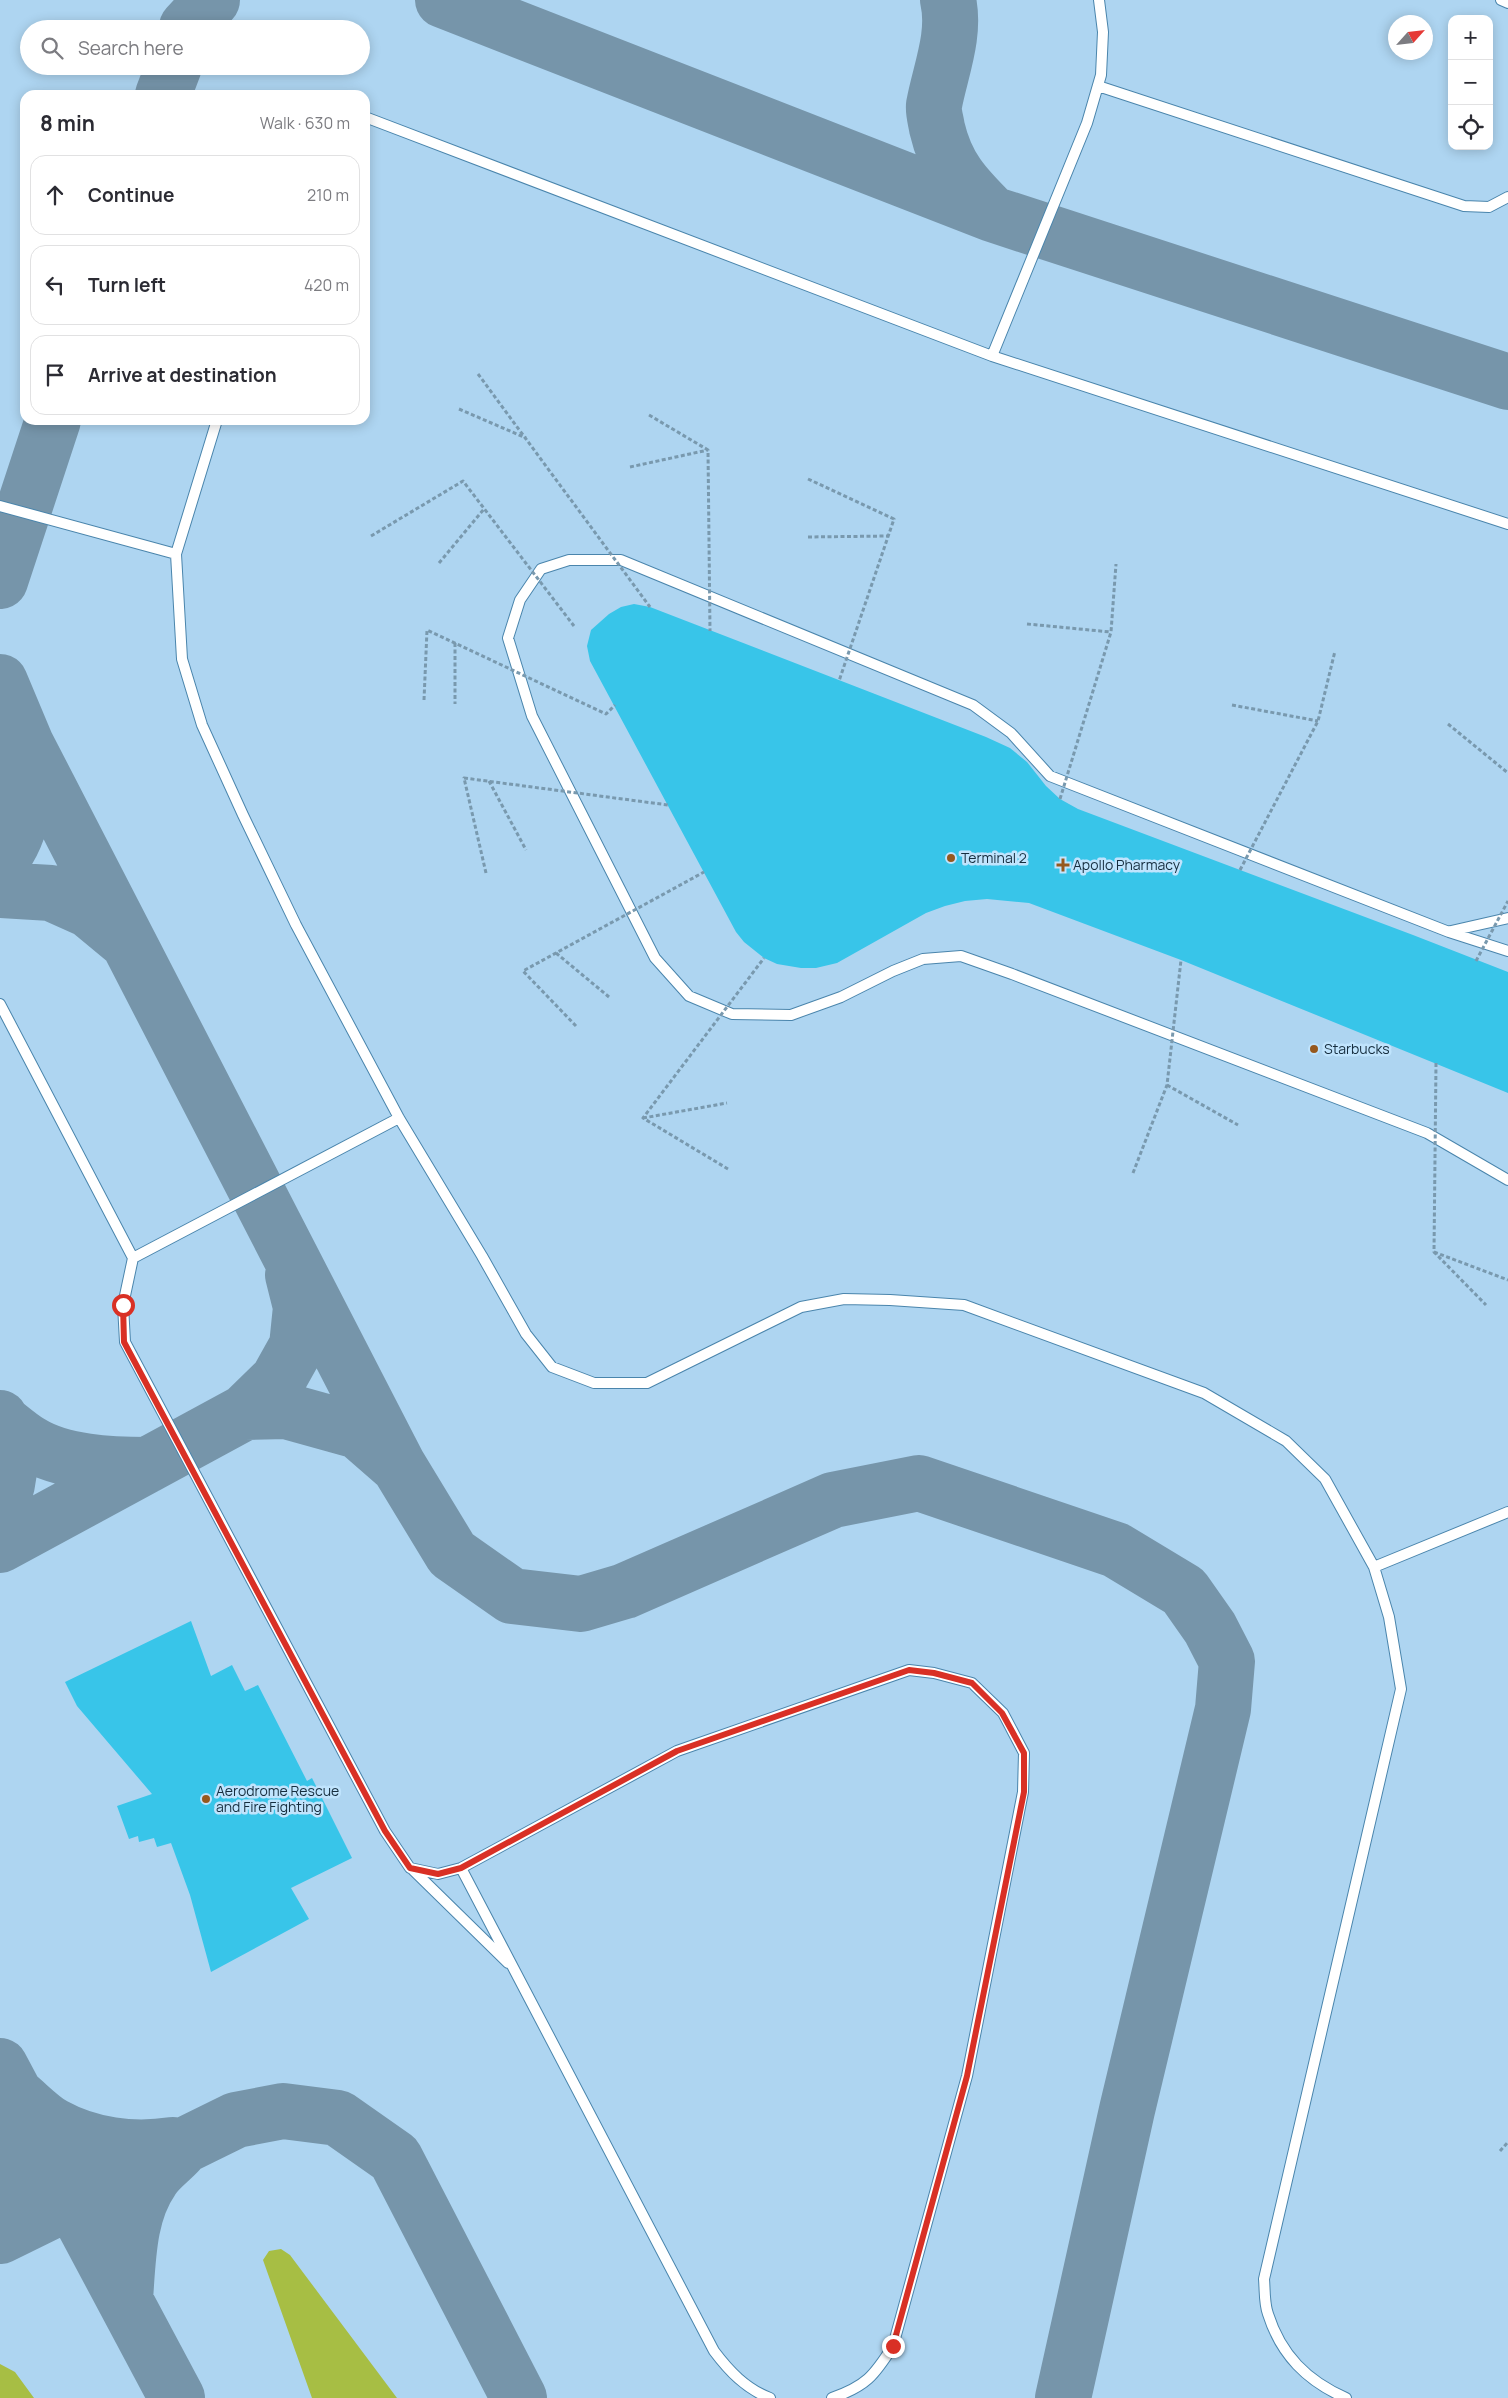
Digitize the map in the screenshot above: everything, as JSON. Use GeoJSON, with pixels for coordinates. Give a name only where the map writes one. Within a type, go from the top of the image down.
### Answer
{"type":"FeatureCollection","features":[{"type":"Feature","properties":{"kind":"lane"},"geometry":{"type":"LineString","coordinates":[[992,356],[1087,123],[1101,75],[1103,32],[1099,0]]}},
{"type":"Feature","properties":{"kind":"lane"},"geometry":{"type":"LineString","coordinates":[[1501,0],[1508,3]]}},
{"type":"Feature","properties":{"kind":"lane"},"geometry":{"type":"LineString","coordinates":[[1098,86],[1464,206],[1489,207],[1508,197]]}},
{"type":"Feature","properties":{"kind":"lane"},"geometry":{"type":"LineString","coordinates":[[370,119],[992,356],[1508,524]]}},
{"type":"Feature","properties":{"kind":"lane"},"geometry":{"type":"LineString","coordinates":[[215,425],[176,554],[182,659],[202,725],[296,925],[399,1118],[482,1256],[526,1334],[552,1367],[594,1383],[647,1383],[801,1307],[844,1299],[964,1305],[1204,1393],[1286,1441],[1325,1479],[1374,1567],[1390,1617],[1401,1689],[1264,2279],[1267,2312],[1280,2343],[1301,2371],[1327,2390],[1346,2398]]}},
{"type":"Feature","properties":{"kind":"lane"},"geometry":{"type":"LineString","coordinates":[[0,506],[176,554]]}},
{"type":"Feature","properties":{"kind":"lane"},"geometry":{"type":"LineString","coordinates":[[1508,951],[1449,932],[1050,776],[1011,733],[973,705],[621,560],[569,560],[541,569],[520,600],[508,638],[532,716],[655,958],[689,996],[732,1014],[791,1015],[841,997],[892,971],[923,959],[961,956],[1427,1133],[1508,1180]]}},
{"type":"Feature","properties":{"kind":"lane"},"geometry":{"type":"LineString","coordinates":[[1449,932],[1508,918]]}},
{"type":"Feature","properties":{"kind":"lane"},"geometry":{"type":"LineString","coordinates":[[0,1004],[133,1258],[123,1305],[124,1342],[385,1831],[410,1868],[515,1970]]}},
{"type":"Feature","properties":{"kind":"lane"},"geometry":{"type":"LineString","coordinates":[[133,1258],[399,1118]]}},
{"type":"Feature","properties":{"kind":"lane"},"geometry":{"type":"LineString","coordinates":[[1374,1567],[1508,1512]]}},
{"type":"Feature","properties":{"kind":"lane"},"geometry":{"type":"LineString","coordinates":[[410,1868],[438,1874],[461,1868],[677,1751],[909,1670],[934,1673],[972,1683],[1002,1713],[1024,1753],[1024,1792],[967,2076],[893,2346],[875,2375],[852,2391],[832,2398]]}},
{"type":"Feature","properties":{"kind":"lane"},"geometry":{"type":"LineString","coordinates":[[461,1868],[714,2351],[732,2374],[759,2394],[770,2398]]}},
{"type":"Feature","properties":{"kind":"path"},"geometry":{"type":"LineString","coordinates":[[478,374],[650,607]]}},
{"type":"Feature","properties":{"kind":"path"},"geometry":{"type":"LineString","coordinates":[[459,409],[526,438]]}},
{"type":"Feature","properties":{"kind":"path"},"geometry":{"type":"LineString","coordinates":[[649,415],[708,450]]}},
{"type":"Feature","properties":{"kind":"path"},"geometry":{"type":"LineString","coordinates":[[630,467],[708,450]]}},
{"type":"Feature","properties":{"kind":"path"},"geometry":{"type":"LineString","coordinates":[[708,450],[710,631]]}},
{"type":"Feature","properties":{"kind":"path"},"geometry":{"type":"LineString","coordinates":[[808,479],[894,519],[839,681]]}},
{"type":"Feature","properties":{"kind":"path"},"geometry":{"type":"LineString","coordinates":[[371,536],[463,481],[574,626]]}},
{"type":"Feature","properties":{"kind":"path"},"geometry":{"type":"LineString","coordinates":[[439,563],[484,509]]}},
{"type":"Feature","properties":{"kind":"path"},"geometry":{"type":"LineString","coordinates":[[808,537],[888,536]]}},
{"type":"Feature","properties":{"kind":"path"},"geometry":{"type":"LineString","coordinates":[[1060,799],[1111,632],[1116,564]]}},
{"type":"Feature","properties":{"kind":"path"},"geometry":{"type":"LineString","coordinates":[[1027,624],[1111,632]]}},
{"type":"Feature","properties":{"kind":"path"},"geometry":{"type":"LineString","coordinates":[[424,700],[427,630],[606,714],[615,705]]}},
{"type":"Feature","properties":{"kind":"path"},"geometry":{"type":"LineString","coordinates":[[455,643],[456,704]]}},
{"type":"Feature","properties":{"kind":"path"},"geometry":{"type":"LineString","coordinates":[[1240,870],[1318,721],[1335,651]]}},
{"type":"Feature","properties":{"kind":"path"},"geometry":{"type":"LineString","coordinates":[[1232,705],[1318,721]]}},
{"type":"Feature","properties":{"kind":"path"},"geometry":{"type":"LineString","coordinates":[[1448,724],[1508,773]]}},
{"type":"Feature","properties":{"kind":"path"},"geometry":{"type":"LineString","coordinates":[[486,873],[464,778],[668,805]]}},
{"type":"Feature","properties":{"kind":"path"},"geometry":{"type":"LineString","coordinates":[[488,781],[526,850]]}},
{"type":"Feature","properties":{"kind":"path"},"geometry":{"type":"LineString","coordinates":[[576,1026],[523,971],[704,872]]}},
{"type":"Feature","properties":{"kind":"path"},"geometry":{"type":"LineString","coordinates":[[1476,961],[1508,901]]}},
{"type":"Feature","properties":{"kind":"path"},"geometry":{"type":"LineString","coordinates":[[556,953],[609,997]]}},
{"type":"Feature","properties":{"kind":"path"},"geometry":{"type":"LineString","coordinates":[[643,1118],[764,958]]}},
{"type":"Feature","properties":{"kind":"path"},"geometry":{"type":"LineString","coordinates":[[1133,1173],[1167,1085],[1181,960]]}},
{"type":"Feature","properties":{"kind":"path"},"geometry":{"type":"LineString","coordinates":[[1436,1063],[1434,1252],[1486,1305]]}},
{"type":"Feature","properties":{"kind":"path"},"geometry":{"type":"LineString","coordinates":[[1167,1085],[1238,1125]]}},
{"type":"Feature","properties":{"kind":"path"},"geometry":{"type":"LineString","coordinates":[[643,1118],[728,1103]]}},
{"type":"Feature","properties":{"kind":"path"},"geometry":{"type":"LineString","coordinates":[[643,1118],[728,1169]]}},
{"type":"Feature","properties":{"kind":"path"},"geometry":{"type":"LineString","coordinates":[[1434,1252],[1508,1280]]}},
{"type":"Feature","properties":{"kind":"path"},"geometry":{"type":"LineString","coordinates":[[1500,2151],[1508,2142]]}},
{"type":"Feature","properties":{"kind":"shaded area"},"geometry":{"type":"Polygon","coordinates":[[[0,0],[1508,0],[1508,2398],[0,2398],[0,0]]]}},
{"type":"Feature","properties":{"kind":"green space"},"geometry":{"type":"Polygon","coordinates":[[[281,2249],[290,2255],[397,2398],[312,2398],[263,2260],[269,2251],[281,2249]]]}},
{"type":"Feature","properties":{"kind":"green space"},"geometry":{"type":"Polygon","coordinates":[[[0,2364],[15,2372],[34,2398],[0,2398],[0,2364]]]}},
{"type":"Feature","properties":{"kind":"building","name":"Terminal 2"},"geometry":{"type":"Polygon","coordinates":[[[634,604],[650,607],[1010,748],[1027,762],[1046,786],[1060,799],[1078,809],[1508,972],[1508,1093],[1181,960],[1029,903],[987,899],[965,901],[945,906],[926,913],[837,963],[816,968],[801,968],[777,964],[764,958],[744,942],[736,932],[590,661],[587,646],[591,630],[609,614],[621,607],[634,604]]]}},
{"type":"Feature","properties":{"kind":"building","name":"Aerodrome Rescue and Fire Fighting"},"geometry":{"type":"Polygon","coordinates":[[[191,1621],[211,1676],[232,1665],[245,1691],[258,1685],[307,1781],[312,1778],[352,1858],[291,1888],[309,1919],[211,1972],[190,1895],[171,1843],[157,1847],[154,1838],[139,1842],[138,1836],[129,1839],[117,1806],[152,1794],[77,1706],[65,1682],[191,1621]]]}},
{"type":"Feature","properties":{"kind":"taxiway"},"geometry":{"type":"LineString","coordinates":[[193,20],[212,0]]}},
{"type":"Feature","properties":{"kind":"taxiway"},"geometry":{"type":"LineString","coordinates":[[443,0],[992,214],[1508,382]]}},
{"type":"Feature","properties":{"kind":"taxiway"},"geometry":{"type":"LineString","coordinates":[[948,0],[950,13],[949,40],[934,105],[934,114],[941,142],[951,165],[964,185],[991,213]]}},
{"type":"Feature","properties":{"kind":"taxiway"},"geometry":{"type":"LineString","coordinates":[[165,90],[171,75]]}},
{"type":"Feature","properties":{"kind":"taxiway"},"geometry":{"type":"LineString","coordinates":[[0,581],[51,425]]}},
{"type":"Feature","properties":{"kind":"taxiway"},"geometry":{"type":"LineString","coordinates":[[0,682],[26,744],[398,1465],[452,1554],[512,1596],[581,1604],[625,1591],[833,1500],[919,1483],[1116,1550],[1184,1591],[1210,1628],[1227,1661],[1223,1709],[1127,2110],[1063,2398]]}},
{"type":"Feature","properties":{"kind":"taxiway"},"geometry":{"type":"LineString","coordinates":[[0,861],[16,835],[24,805],[26,744]]}},
{"type":"Feature","properties":{"kind":"taxiway"},"geometry":{"type":"LineString","coordinates":[[0,890],[51,893],[89,910],[124,939]]}},
{"type":"Feature","properties":{"kind":"taxiway"},"geometry":{"type":"LineString","coordinates":[[245,1412],[278,1380],[297,1346],[301,1307],[293,1275]]}},
{"type":"Feature","properties":{"kind":"taxiway"},"geometry":{"type":"LineString","coordinates":[[0,1545],[245,1412],[286,1411],[358,1431],[397,1465]]}},
{"type":"Feature","properties":{"kind":"taxiway"},"geometry":{"type":"LineString","coordinates":[[0,1418],[9,1450],[9,1473],[0,1505]]}},
{"type":"Feature","properties":{"kind":"taxiway"},"geometry":{"type":"LineString","coordinates":[[2,1422],[30,1443],[57,1455],[87,1462],[148,1465]]}},
{"type":"Feature","properties":{"kind":"taxiway"},"geometry":{"type":"LineString","coordinates":[[0,2066],[177,2398]]}},
{"type":"Feature","properties":{"kind":"taxiway"},"geometry":{"type":"LineString","coordinates":[[18,2097],[49,2123],[82,2138],[127,2147],[173,2145]]}},
{"type":"Feature","properties":{"kind":"taxiway"},"geometry":{"type":"LineString","coordinates":[[0,2209],[13,2181],[18,2156],[15,2100]]}},
{"type":"Feature","properties":{"kind":"taxiway"},"geometry":{"type":"LineString","coordinates":[[0,2236],[236,2120],[283,2111],[338,2118],[395,2158],[519,2398]]}},
{"type":"Feature","properties":{"kind":"taxiway"},"geometry":{"type":"LineString","coordinates":[[125,2299],[131,2237],[138,2206],[155,2175],[179,2151]]}},
{"type":"Feature","properties":{"kind":"place","name":"Terminal 2"},"geometry":{"type":"Point","coordinates":[951,858]}},
{"type":"Feature","properties":{"kind":"place","name":"Apollo Pharmacy"},"geometry":{"type":"Point","coordinates":[1063,865]}},
{"type":"Feature","properties":{"kind":"place","name":"Starbucks"},"geometry":{"type":"Point","coordinates":[1314,1049]}},
{"type":"Feature","properties":{"kind":"place","name":"Aerodrome Rescue and Fire Fighting"},"geometry":{"type":"Point","coordinates":[206,1799]}},
{"type":"Feature","properties":{"kind":"route"},"geometry":{"type":"LineString","coordinates":[[123,1305],[122,1324],[124,1342],[385,1831],[410,1868],[438,1874],[461,1868],[677,1751],[909,1670],[934,1673],[972,1683],[1002,1713],[1024,1753],[1024,1792],[967,2076],[893,2346]]}}]}
